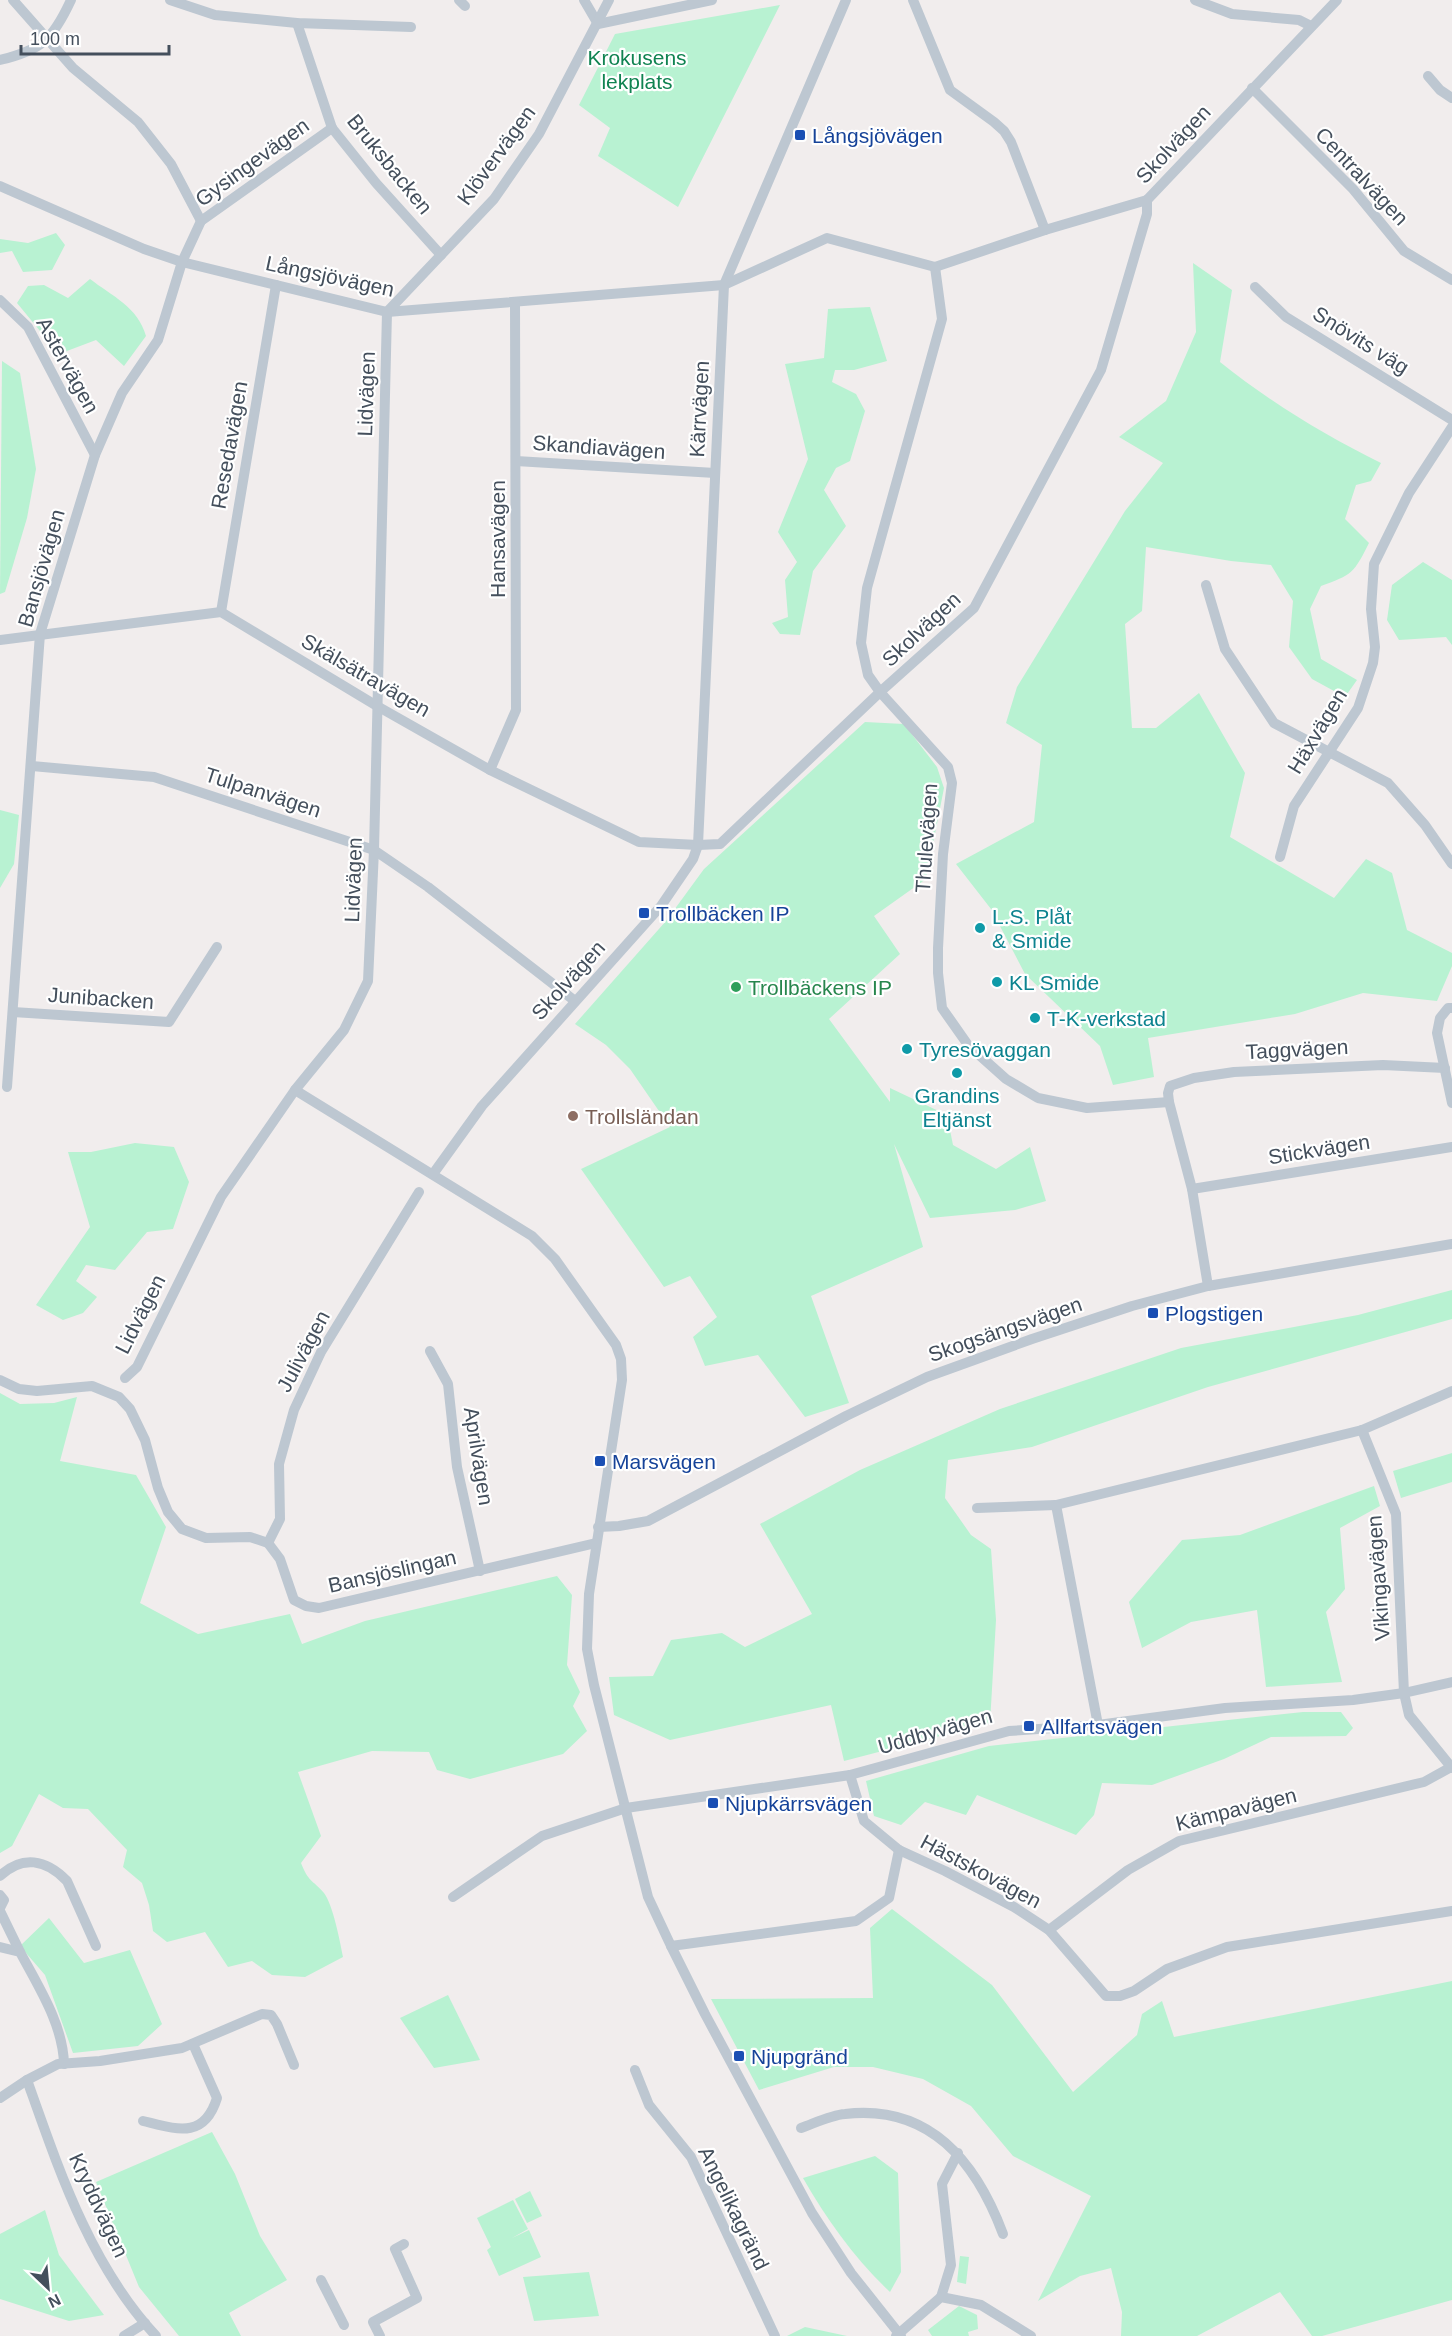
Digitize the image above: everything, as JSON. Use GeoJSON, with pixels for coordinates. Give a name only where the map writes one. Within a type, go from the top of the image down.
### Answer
{"type":"FeatureCollection","features":[{"type":"Feature","properties":{"kind":"street"},"geometry":{"type":"LineString","coordinates":[[13,0],[73,68],[138,122],[171,164],[201,221]]}},
{"type":"Feature","properties":{"kind":"street"},"geometry":{"type":"LineString","coordinates":[[0,60],[26,54],[49,39],[59,25],[71,0]]}},
{"type":"Feature","properties":{"kind":"street"},"geometry":{"type":"LineString","coordinates":[[170,0],[215,15],[297,23],[411,27]]}},
{"type":"Feature","properties":{"kind":"street"},"geometry":{"type":"LineString","coordinates":[[585,0],[598,24],[712,0]]}},
{"type":"Feature","properties":{"kind":"street","name":"Klövervägen"},"geometry":{"type":"LineString","coordinates":[[387,312],[494,199],[539,134],[609,0]]}},
{"type":"Feature","properties":{"kind":"street","name":"Kärrvägen"},"geometry":{"type":"LineString","coordinates":[[698,845],[724,285],[846,0]]}},
{"type":"Feature","properties":{"kind":"street"},"geometry":{"type":"LineString","coordinates":[[913,0],[950,90],[994,122],[1011,142],[1045,230]]}},
{"type":"Feature","properties":{"kind":"street"},"geometry":{"type":"LineString","coordinates":[[1195,0],[1232,14],[1299,20],[1311,26]]}},
{"type":"Feature","properties":{"kind":"street","name":"Skolvägen"},"geometry":{"type":"LineString","coordinates":[[433,1174],[482,1106],[661,906],[693,859],[698,845],[720,844],[880,692],[974,608],[1101,370],[1147,214],[1147,200],[1337,0]]}},
{"type":"Feature","properties":{"kind":"street","name":"Bruksbacken"},"geometry":{"type":"LineString","coordinates":[[297,23],[332,128],[376,183],[441,255]]}},
{"type":"Feature","properties":{"kind":"street"},"geometry":{"type":"LineString","coordinates":[[1428,76],[1440,90],[1452,98]]}},
{"type":"Feature","properties":{"kind":"street","name":"Centralvägen"},"geometry":{"type":"LineString","coordinates":[[1252,88],[1353,189],[1404,251],[1452,280]]}},
{"type":"Feature","properties":{"kind":"street","name":"Gysingevägen"},"geometry":{"type":"LineString","coordinates":[[182,262],[201,221],[332,128]]}},
{"type":"Feature","properties":{"kind":"street","name":"Långsjövägen"},"geometry":{"type":"LineString","coordinates":[[0,186],[144,249],[182,262],[387,312],[724,285],[827,238],[935,267]]}},
{"type":"Feature","properties":{"kind":"street"},"geometry":{"type":"LineString","coordinates":[[935,267],[1045,230],[1147,200]]}},
{"type":"Feature","properties":{"kind":"street","name":"Bansjövägen"},"geometry":{"type":"LineString","coordinates":[[7,1087],[4,1060],[13,1012],[40,634],[95,455],[122,393],[158,340],[182,262]]}},
{"type":"Feature","properties":{"kind":"street","name":"Thulevägen"},"geometry":{"type":"LineString","coordinates":[[935,267],[942,319],[867,588],[861,643],[868,675],[880,692],[948,767],[952,783],[943,854],[938,965],[942,1008],[968,1045],[989,1065],[1038,1098],[1087,1108],[1168,1102]]}},
{"type":"Feature","properties":{"kind":"street","name":"Resedavägen"},"geometry":{"type":"LineString","coordinates":[[220,612],[276,285]]}},
{"type":"Feature","properties":{"kind":"street","name":"Snövits väg"},"geometry":{"type":"LineString","coordinates":[[1256,287],[1286,317],[1452,420]]}},
{"type":"Feature","properties":{"kind":"street","name":"Astervägen"},"geometry":{"type":"LineString","coordinates":[[0,300],[28,327],[95,455]]}},
{"type":"Feature","properties":{"kind":"street","name":"Hansavägen"},"geometry":{"type":"LineString","coordinates":[[490,770],[516,710],[514,302]]}},
{"type":"Feature","properties":{"kind":"street","name":"Lidvägen"},"geometry":{"type":"LineString","coordinates":[[125,1378],[137,1367],[220,1197],[295,1090],[344,1030],[368,981],[374,850],[387,312]]}},
{"type":"Feature","properties":{"kind":"street","name":"Häxvägen"},"geometry":{"type":"LineString","coordinates":[[1281,857],[1294,806],[1358,708],[1373,663],[1375,648],[1371,609],[1374,564],[1409,494],[1452,427]]}},
{"type":"Feature","properties":{"kind":"street","name":"Skandiavägen"},"geometry":{"type":"LineString","coordinates":[[516,461],[715,473]]}},
{"type":"Feature","properties":{"kind":"street"},"geometry":{"type":"LineString","coordinates":[[1206,585],[1225,649],[1274,723],[1388,783],[1425,825],[1452,864]]}},
{"type":"Feature","properties":{"kind":"street"},"geometry":{"type":"LineString","coordinates":[[0,640],[220,612]]}},
{"type":"Feature","properties":{"kind":"street","name":"Skälsätravägen"},"geometry":{"type":"LineString","coordinates":[[220,612],[377,706],[490,770],[639,842],[698,845]]}},
{"type":"Feature","properties":{"kind":"street","name":"Tulpanvägen"},"geometry":{"type":"LineString","coordinates":[[32,766],[154,777],[374,850],[428,887],[575,1001]]}},
{"type":"Feature","properties":{"kind":"street","name":"Junibacken"},"geometry":{"type":"LineString","coordinates":[[13,1012],[169,1022],[217,947]]}},
{"type":"Feature","properties":{"kind":"street"},"geometry":{"type":"LineString","coordinates":[[1452,1008],[1448,1008],[1440,1018],[1437,1033],[1452,1102]]}},
{"type":"Feature","properties":{"kind":"street","name":"Taggvägen"},"geometry":{"type":"LineString","coordinates":[[1168,1102],[1170,1086],[1194,1078],[1234,1072],[1383,1065],[1445,1068]]}},
{"type":"Feature","properties":{"kind":"street"},"geometry":{"type":"LineString","coordinates":[[295,1090],[532,1236],[555,1259],[616,1345],[621,1359],[622,1380],[589,1594],[587,1649],[648,1897],[705,2014],[812,2213],[851,2273],[899,2335],[941,2297],[951,2265],[942,2184],[958,2153]]}},
{"type":"Feature","properties":{"kind":"street"},"geometry":{"type":"LineString","coordinates":[[1168,1102],[1192,1189],[1208,1286]]}},
{"type":"Feature","properties":{"kind":"street","name":"Stickvägen"},"geometry":{"type":"LineString","coordinates":[[1192,1189],[1452,1147]]}},
{"type":"Feature","properties":{"kind":"street","name":"Julivägen"},"geometry":{"type":"LineString","coordinates":[[268,1543],[280,1519],[279,1464],[294,1410],[321,1352],[419,1192]]}},
{"type":"Feature","properties":{"kind":"street","name":"Skogsängsvägen"},"geometry":{"type":"LineString","coordinates":[[598,1527],[648,1521],[846,1416],[927,1377],[1032,1338],[1132,1306],[1208,1286],[1452,1244]]}},
{"type":"Feature","properties":{"kind":"street","name":"Aprilvägen"},"geometry":{"type":"LineString","coordinates":[[430,1351],[448,1384],[457,1467],[480,1571]]}},
{"type":"Feature","properties":{"kind":"street"},"geometry":{"type":"LineString","coordinates":[[0,1380],[19,1389],[28,1390],[92,1386],[119,1397],[130,1409],[145,1440],[158,1488],[168,1512],[182,1529],[206,1538],[250,1537],[268,1543]]}},
{"type":"Feature","properties":{"kind":"street"},"geometry":{"type":"LineString","coordinates":[[977,1508],[1056,1505],[1362,1430],[1452,1391]]}},
{"type":"Feature","properties":{"kind":"street","name":"Vikingavägen"},"geometry":{"type":"LineString","coordinates":[[1362,1430],[1396,1515],[1404,1693]]}},
{"type":"Feature","properties":{"kind":"street"},"geometry":{"type":"LineString","coordinates":[[1056,1505],[1098,1725]]}},
{"type":"Feature","properties":{"kind":"street","name":"Bansjöslingan"},"geometry":{"type":"LineString","coordinates":[[268,1543],[280,1559],[294,1600],[306,1606],[319,1608],[596,1543]]}},
{"type":"Feature","properties":{"kind":"street","name":"Uddbyvägen"},"geometry":{"type":"LineString","coordinates":[[453,1897],[542,1836],[626,1808],[850,1775],[1009,1731],[1098,1725],[1225,1708],[1353,1700],[1404,1693],[1452,1682]]}},
{"type":"Feature","properties":{"kind":"street"},"geometry":{"type":"LineString","coordinates":[[1404,1693],[1409,1715],[1452,1767]]}},
{"type":"Feature","properties":{"kind":"street","name":"Kämpavägen"},"geometry":{"type":"LineString","coordinates":[[1048,1930],[1128,1870],[1179,1841],[1424,1782],[1452,1767]]}},
{"type":"Feature","properties":{"kind":"street","name":"Hästskovägen"},"geometry":{"type":"LineString","coordinates":[[850,1775],[864,1821],[899,1850],[975,1887],[1048,1930],[1106,1996],[1120,1996],[1134,1991],[1167,1969],[1227,1947],[1452,1911]]}},
{"type":"Feature","properties":{"kind":"street"},"geometry":{"type":"LineString","coordinates":[[671,1946],[856,1922],[889,1898],[899,1850]]}},
{"type":"Feature","properties":{"kind":"street"},"geometry":{"type":"LineString","coordinates":[[0,1876],[20,1862],[46,1866],[60,1874],[67,1881],[96,1946]]}},
{"type":"Feature","properties":{"kind":"street"},"geometry":{"type":"LineString","coordinates":[[0,1895],[3,1900],[0,1910],[53,2016],[64,2064]]}},
{"type":"Feature","properties":{"kind":"street"},"geometry":{"type":"LineString","coordinates":[[0,1947],[20,1952]]}},
{"type":"Feature","properties":{"kind":"street"},"geometry":{"type":"LineString","coordinates":[[0,2098],[27,2080],[58,2064],[100,2061],[194,2044],[262,2014],[271,2015],[277,2024],[294,2065]]}},
{"type":"Feature","properties":{"kind":"street"},"geometry":{"type":"LineString","coordinates":[[143,2121],[180,2130],[193,2127],[209,2115],[218,2098],[194,2044]]}},
{"type":"Feature","properties":{"kind":"street","name":"Angelikagränd"},"geometry":{"type":"LineString","coordinates":[[635,2070],[649,2105],[691,2157],[775,2336]]}},
{"type":"Feature","properties":{"kind":"street","name":"Kryddvägen"},"geometry":{"type":"LineString","coordinates":[[27,2080],[72,2202],[101,2259],[144,2324],[156,2336]]}},
{"type":"Feature","properties":{"kind":"street"},"geometry":{"type":"LineString","coordinates":[[801,2128],[842,2114],[870,2112],[892,2115],[928,2128],[958,2153],[994,2209],[1003,2234]]}},
{"type":"Feature","properties":{"kind":"street"},"geometry":{"type":"LineString","coordinates":[[380,2336],[373,2322],[417,2298],[395,2249],[404,2244]]}},
{"type":"Feature","properties":{"kind":"street"},"geometry":{"type":"LineString","coordinates":[[321,2280],[344,2325]]}},
{"type":"Feature","properties":{"kind":"street"},"geometry":{"type":"LineString","coordinates":[[941,2297],[981,2306],[1031,2336]]}},
{"type":"Feature","properties":{"kind":"street"},"geometry":{"type":"LineString","coordinates":[[124,2336],[144,2324]]}},
{"type":"Feature","properties":{"kind":"green space","name":"Krokusens lekplats"},"geometry":{"type":"Polygon","coordinates":[[[780,5],[678,207],[598,156],[610,128],[579,105],[615,34],[780,5]]]}},
{"type":"Feature","properties":{"kind":"green space"},"geometry":{"type":"Polygon","coordinates":[[[56,233],[65,245],[52,270],[23,272],[12,251],[0,253],[0,239],[28,243],[56,233]]]}},
{"type":"Feature","properties":{"kind":"green space"},"geometry":{"type":"Polygon","coordinates":[[[1193,263],[1232,290],[1220,362],[1258,391],[1298,417],[1381,463],[1371,481],[1356,485],[1345,519],[1369,543],[1360,561],[1351,572],[1321,586],[1310,609],[1321,659],[1357,680],[1345,697],[1312,679],[1289,647],[1293,601],[1271,565],[1146,547],[1142,611],[1125,624],[1132,728],[1156,728],[1199,693],[1245,773],[1230,837],[1334,898],[1366,859],[1392,873],[1407,930],[1452,953],[1452,966],[1437,1001],[1363,993],[1295,1014],[1148,1038],[1154,1077],[1113,1085],[1100,1046],[1025,974],[991,909],[956,864],[1034,822],[1042,745],[1006,723],[1017,687],[1125,511],[1163,463],[1119,437],[1166,401],[1196,332],[1193,263]]]}},
{"type":"Feature","properties":{"kind":"green space"},"geometry":{"type":"Polygon","coordinates":[[[90,279],[131,310],[146,336],[124,366],[96,340],[59,354],[17,303],[28,286],[44,285],[68,298],[90,279]]]}},
{"type":"Feature","properties":{"kind":"green space"},"geometry":{"type":"Polygon","coordinates":[[[870,307],[887,361],[854,370],[835,370],[832,382],[856,394],[865,411],[850,461],[836,468],[824,490],[846,526],[813,571],[800,635],[780,634],[772,623],[788,617],[785,580],[797,562],[778,532],[808,459],[785,364],[824,358],[828,309],[870,307]]]}},
{"type":"Feature","properties":{"kind":"green space"},"geometry":{"type":"Polygon","coordinates":[[[2,361],[20,373],[36,469],[27,518],[5,592],[0,594],[2,361]]]}},
{"type":"Feature","properties":{"kind":"green space"},"geometry":{"type":"Polygon","coordinates":[[[1423,562],[1452,580],[1452,645],[1446,637],[1399,640],[1387,620],[1392,585],[1423,562]]]}},
{"type":"Feature","properties":{"kind":"green space","name":"Trollbäckens IP"},"geometry":{"type":"Polygon","coordinates":[[[865,722],[904,724],[937,767],[944,788],[926,879],[874,916],[900,954],[829,1019],[890,1102],[890,1088],[947,1115],[953,1145],[996,1169],[1030,1147],[1046,1201],[1015,1210],[930,1218],[894,1144],[923,1247],[811,1296],[849,1403],[805,1417],[758,1355],[705,1366],[693,1337],[717,1317],[690,1276],[664,1287],[581,1169],[670,1127],[630,1069],[606,1045],[575,1024],[666,921],[704,869],[865,722]]]}},
{"type":"Feature","properties":{"kind":"green space"},"geometry":{"type":"Polygon","coordinates":[[[0,810],[19,815],[14,864],[0,888],[0,810]]]}},
{"type":"Feature","properties":{"kind":"green space"},"geometry":{"type":"Polygon","coordinates":[[[135,1143],[174,1147],[189,1182],[173,1229],[147,1232],[115,1270],[86,1265],[76,1281],[97,1297],[83,1313],[63,1320],[36,1305],[90,1227],[68,1152],[91,1152],[135,1143]]]}},
{"type":"Feature","properties":{"kind":"green space"},"geometry":{"type":"Polygon","coordinates":[[[1452,1290],[1452,1319],[1208,1387],[1032,1447],[948,1460],[945,1498],[971,1535],[991,1549],[996,1620],[990,1723],[844,1761],[831,1705],[670,1740],[614,1715],[609,1677],[653,1676],[671,1640],[722,1633],[745,1647],[812,1614],[760,1524],[860,1470],[1000,1409],[1181,1348],[1358,1315],[1452,1290]]]}},
{"type":"Feature","properties":{"kind":"green space"},"geometry":{"type":"Polygon","coordinates":[[[0,1393],[20,1404],[54,1403],[77,1397],[60,1461],[136,1475],[166,1527],[140,1603],[198,1634],[290,1614],[302,1644],[365,1621],[557,1576],[572,1595],[567,1665],[580,1692],[573,1706],[587,1731],[563,1754],[470,1779],[437,1770],[429,1752],[372,1751],[298,1772],[321,1836],[301,1863],[309,1878],[327,1899],[336,1924],[343,1957],[305,1977],[272,1975],[252,1961],[228,1967],[205,1932],[167,1942],[153,1931],[149,1905],[142,1883],[123,1867],[127,1850],[88,1809],[63,1808],[39,1794],[12,1846],[0,1853],[0,1393]]]}},
{"type":"Feature","properties":{"kind":"green space"},"geometry":{"type":"Polygon","coordinates":[[[1452,1453],[1452,1482],[1401,1498],[1393,1471],[1452,1453]]]}},
{"type":"Feature","properties":{"kind":"green space"},"geometry":{"type":"Polygon","coordinates":[[[1374,1486],[1380,1506],[1340,1528],[1345,1589],[1326,1612],[1342,1682],[1266,1687],[1257,1610],[1191,1622],[1142,1648],[1129,1602],[1182,1540],[1240,1535],[1374,1486]]]}},
{"type":"Feature","properties":{"kind":"green space"},"geometry":{"type":"Polygon","coordinates":[[[1303,1712],[1341,1712],[1353,1728],[1346,1736],[1271,1737],[1224,1759],[1152,1785],[1102,1783],[1094,1815],[1076,1835],[977,1795],[966,1815],[925,1802],[901,1825],[874,1816],[866,1781],[989,1746],[1303,1712]]]}},
{"type":"Feature","properties":{"kind":"green space"},"geometry":{"type":"Polygon","coordinates":[[[892,1909],[992,1985],[1073,2092],[1137,2035],[1142,2014],[1162,2001],[1174,2037],[1452,1981],[1452,2300],[1322,2336],[1312,2336],[1280,2292],[1197,2336],[1121,2336],[1122,2312],[1111,2268],[1080,2276],[1038,2301],[1091,2196],[1013,2156],[971,2106],[923,2079],[873,2067],[834,2067],[759,2090],[711,1999],[873,1998],[870,1928],[892,1909]]]}},
{"type":"Feature","properties":{"kind":"green space"},"geometry":{"type":"Polygon","coordinates":[[[49,1918],[84,1963],[130,1950],[162,2024],[138,2046],[73,2053],[45,1975],[20,1946],[49,1918]]]}},
{"type":"Feature","properties":{"kind":"green space"},"geometry":{"type":"Polygon","coordinates":[[[448,1995],[480,2060],[434,2068],[400,2018],[448,1995]]]}},
{"type":"Feature","properties":{"kind":"green space"},"geometry":{"type":"Polygon","coordinates":[[[212,2132],[235,2174],[260,2236],[287,2280],[229,2313],[241,2336],[179,2336],[139,2287],[96,2182],[212,2132]]]}},
{"type":"Feature","properties":{"kind":"green space"},"geometry":{"type":"Polygon","coordinates":[[[875,2156],[898,2173],[901,2272],[890,2292],[842,2238],[803,2178],[875,2156]]]}},
{"type":"Feature","properties":{"kind":"green space"},"geometry":{"type":"Polygon","coordinates":[[[530,2191],[542,2216],[527,2223],[515,2199],[530,2191]]]}},
{"type":"Feature","properties":{"kind":"green space"},"geometry":{"type":"Polygon","coordinates":[[[513,2200],[528,2229],[512,2238],[529,2230],[541,2257],[499,2276],[487,2250],[491,2247],[477,2218],[513,2200]]]}},
{"type":"Feature","properties":{"kind":"green space"},"geometry":{"type":"Polygon","coordinates":[[[45,2210],[59,2255],[104,2315],[69,2321],[0,2299],[0,2234],[45,2210]]]}},
{"type":"Feature","properties":{"kind":"green space"},"geometry":{"type":"Polygon","coordinates":[[[960,2256],[969,2257],[966,2284],[957,2282],[960,2256]]]}},
{"type":"Feature","properties":{"kind":"green space"},"geometry":{"type":"Polygon","coordinates":[[[589,2272],[599,2316],[534,2321],[523,2277],[589,2272]]]}},
{"type":"Feature","properties":{"kind":"green space"},"geometry":{"type":"Polygon","coordinates":[[[959,2306],[977,2315],[978,2329],[968,2332],[969,2336],[932,2336],[928,2330],[959,2306]]]}},
{"type":"Feature","properties":{"kind":"green space"},"geometry":{"type":"Polygon","coordinates":[[[805,2327],[847,2336],[787,2336],[805,2327]]]}},
{"type":"Feature","properties":{"kind":"place","name":"Långsjövägen"},"geometry":{"type":"Point","coordinates":[800,135]}},
{"type":"Feature","properties":{"kind":"place","name":"Trollbäcken IP"},"geometry":{"type":"Point","coordinates":[644,913]}},
{"type":"Feature","properties":{"kind":"place","name":"L.S. Plåt & Smide"},"geometry":{"type":"Point","coordinates":[980,928]}},
{"type":"Feature","properties":{"kind":"place","name":"KL Smide"},"geometry":{"type":"Point","coordinates":[997,982]}},
{"type":"Feature","properties":{"kind":"place","name":"Trollbäckens IP"},"geometry":{"type":"Point","coordinates":[736,987]}},
{"type":"Feature","properties":{"kind":"place","name":"T-K-verkstad"},"geometry":{"type":"Point","coordinates":[1035,1018]}},
{"type":"Feature","properties":{"kind":"place","name":"Tyresövaggan"},"geometry":{"type":"Point","coordinates":[907,1049]}},
{"type":"Feature","properties":{"kind":"place","name":"Grandins Eltjänst"},"geometry":{"type":"Point","coordinates":[957,1073]}},
{"type":"Feature","properties":{"kind":"place","name":"Trollsländan"},"geometry":{"type":"Point","coordinates":[573,1116]}},
{"type":"Feature","properties":{"kind":"place","name":"Plogstigen"},"geometry":{"type":"Point","coordinates":[1153,1313]}},
{"type":"Feature","properties":{"kind":"place","name":"Marsvägen"},"geometry":{"type":"Point","coordinates":[600,1461]}},
{"type":"Feature","properties":{"kind":"place","name":"Allfartsvägen"},"geometry":{"type":"Point","coordinates":[1029,1726]}},
{"type":"Feature","properties":{"kind":"place","name":"Njupkärrsvägen"},"geometry":{"type":"Point","coordinates":[713,1803]}},
{"type":"Feature","properties":{"kind":"place","name":"Njupgränd"},"geometry":{"type":"Point","coordinates":[739,2056]}}]}
